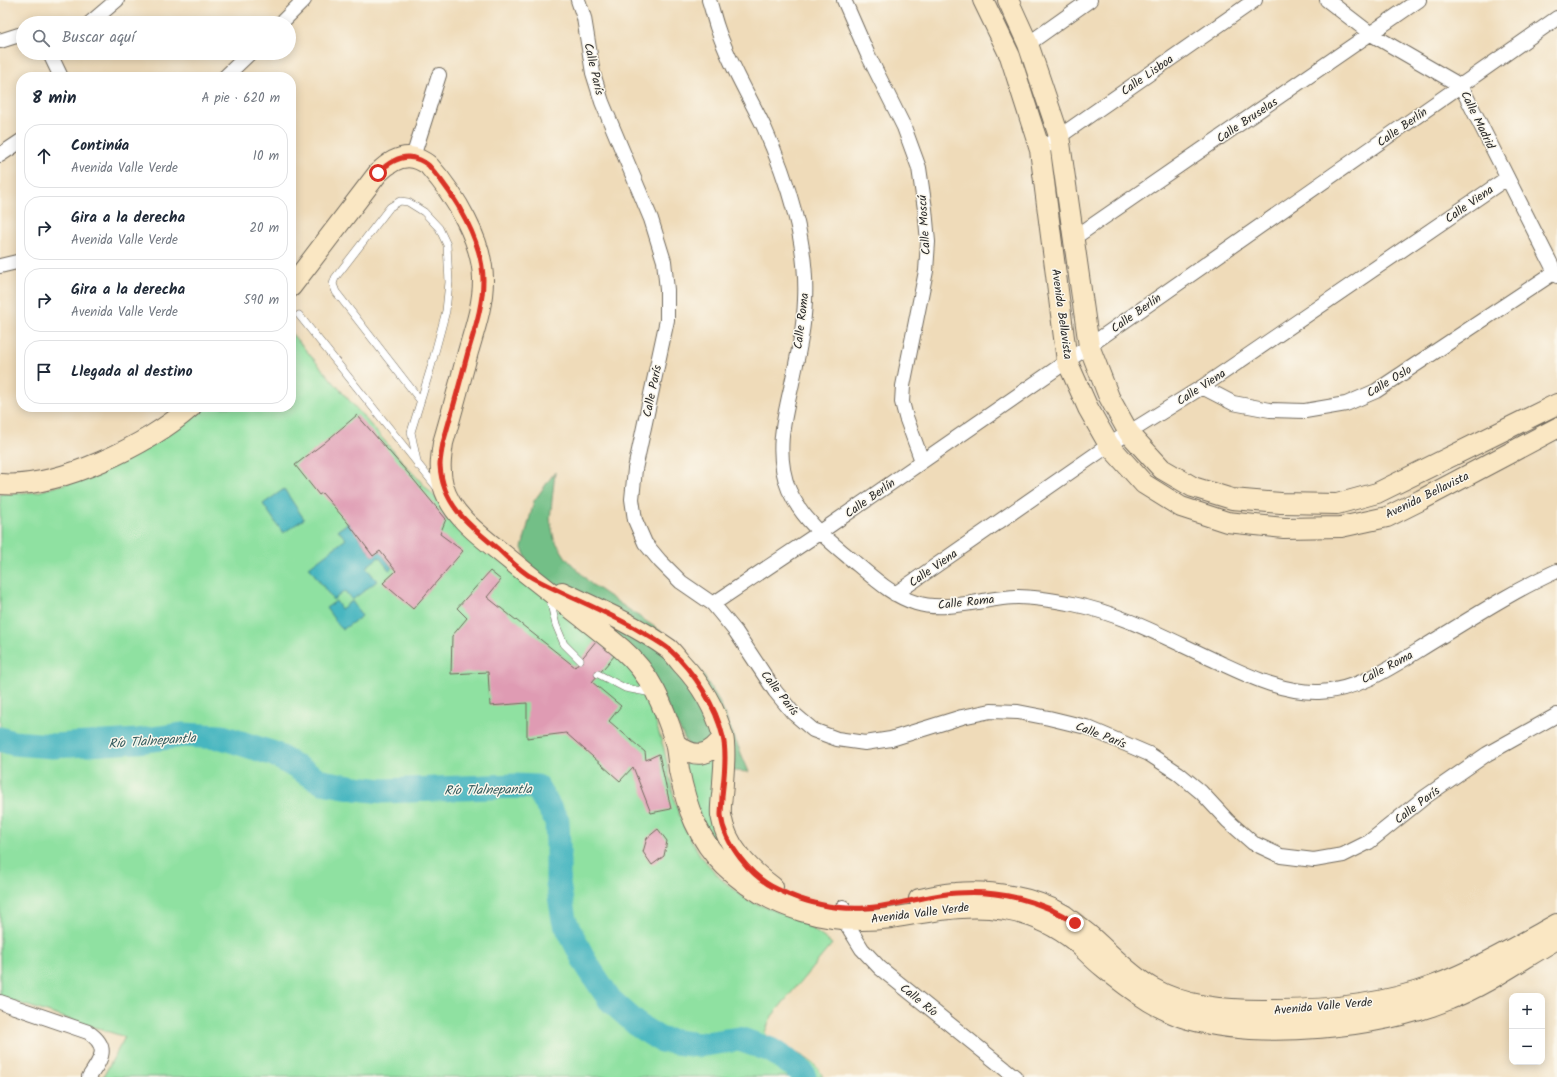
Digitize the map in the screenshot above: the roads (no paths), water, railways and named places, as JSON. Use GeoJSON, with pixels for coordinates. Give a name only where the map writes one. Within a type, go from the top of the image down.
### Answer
{"type":"FeatureCollection","features":[{"type":"Feature","properties":{"kind":"street"},"geometry":{"type":"LineString","coordinates":[[98,16],[117,0]]}},
{"type":"Feature","properties":{"kind":"street"},"geometry":{"type":"LineString","coordinates":[[288,16],[304,0]]}},
{"type":"Feature","properties":{"kind":"street","name":"Calle París"},"geometry":{"type":"LineString","coordinates":[[578,0],[584,18],[593,73],[602,102],[651,219],[664,261],[667,290],[667,320],[635,469],[632,499],[635,520],[645,543],[660,561],[681,582],[713,604],[736,632],[775,691],[793,713],[813,730],[837,739],[865,743],[891,739],[962,717],[991,712],[1018,712],[1086,727],[1148,754],[1178,773],[1201,792],[1228,821],[1253,843],[1281,856],[1314,860],[1343,855],[1369,842],[1425,797],[1487,754],[1557,715]]}},
{"type":"Feature","properties":{"kind":"street","name":"Calle Roma"},"geometry":{"type":"LineString","coordinates":[[710,0],[717,28],[728,54],[765,129],[785,177],[800,238],[805,267],[806,300],[802,334],[782,428],[781,458],[788,488],[802,512],[819,533],[878,582],[895,594],[918,604],[940,606],[1019,596],[1076,605],[1133,622],[1252,678],[1287,689],[1318,692],[1350,686],[1380,674],[1507,596],[1557,571]]}},
{"type":"Feature","properties":{"kind":"street","name":"Calle Moscú"},"geometry":{"type":"LineString","coordinates":[[844,0],[868,55],[904,127],[919,168],[928,242],[926,271],[903,386],[902,402],[922,461]]}},
{"type":"Feature","properties":{"kind":"street","name":"Avenida Bellavista"},"geometry":{"type":"LineString","coordinates":[[983,0],[1010,56],[1040,150],[1067,361],[1088,408],[1109,445],[1144,484],[1181,507],[1227,522],[1284,528],[1340,527],[1387,517],[1557,428]]}},
{"type":"Feature","properties":{"kind":"street","name":"Avenida Bellavista"},"geometry":{"type":"LineString","coordinates":[[1008,0],[1028,44],[1059,136],[1089,346],[1109,397],[1130,433],[1162,469],[1193,487],[1232,499],[1281,503],[1337,504],[1377,493],[1557,404]]}},
{"type":"Feature","properties":{"kind":"street"},"geometry":{"type":"LineString","coordinates":[[1028,44],[1090,0]]}},
{"type":"Feature","properties":{"kind":"street","name":"Calle Lisboa"},"geometry":{"type":"LineString","coordinates":[[1040,150],[1255,0]]}},
{"type":"Feature","properties":{"kind":"street","name":"Calle Madrid"},"geometry":{"type":"LineString","coordinates":[[1327,0],[1371,34],[1462,86],[1506,178],[1556,274]]}},
{"type":"Feature","properties":{"kind":"street","name":"Calle Bruselas"},"geometry":{"type":"LineString","coordinates":[[1074,238],[1419,0]]}},
{"type":"Feature","properties":{"kind":"street","name":"Calle Berlín"},"geometry":{"type":"LineString","coordinates":[[713,604],[819,533],[1089,346],[1557,18]]}},
{"type":"Feature","properties":{"kind":"street"},"geometry":{"type":"LineString","coordinates":[[0,41],[16,36]]}},
{"type":"Feature","properties":{"kind":"street"},"geometry":{"type":"LineString","coordinates":[[53,60],[58,72]]}},
{"type":"Feature","properties":{"kind":"street"},"geometry":{"type":"LineString","coordinates":[[230,72],[243,60]]}},
{"type":"Feature","properties":{"kind":"street"},"geometry":{"type":"LineString","coordinates":[[296,280],[378,173],[387,164],[399,158],[413,156],[439,75]]}},
{"type":"Feature","properties":{"kind":"street"},"geometry":{"type":"LineString","coordinates":[[0,155],[16,144]]}},
{"type":"Feature","properties":{"kind":"street","name":"Avenida Valle Verde"},"geometry":{"type":"LineString","coordinates":[[413,156],[429,165],[447,188],[466,219],[479,251],[483,279],[481,307],[443,443],[440,464],[443,487],[453,506],[470,526],[625,652],[643,670],[657,694],[676,744],[679,769],[686,801],[696,826],[708,848],[725,866],[747,885],[768,898],[797,910],[890,918],[953,907],[977,907],[1002,909],[1030,915],[1052,926],[1074,941],[1100,965],[1134,992],[1160,1008],[1185,1019],[1218,1026],[1290,1030],[1360,1022],[1427,1008],[1452,999],[1470,990],[1557,939]]}},
{"type":"Feature","properties":{"kind":"street","name":"Calle Viena"},"geometry":{"type":"LineString","coordinates":[[895,594],[1109,445],[1202,387],[1506,178]]}},
{"type":"Feature","properties":{"kind":"street"},"geometry":{"type":"LineString","coordinates":[[0,266],[16,262]]}},
{"type":"Feature","properties":{"kind":"street","name":"Calle Oslo"},"geometry":{"type":"LineString","coordinates":[[1202,387],[1233,403],[1270,410],[1305,411],[1346,404],[1376,391],[1556,274]]}},
{"type":"Feature","properties":{"kind":"street"},"geometry":{"type":"LineString","coordinates":[[0,484],[8,485],[40,481],[73,472],[110,458],[144,442],[185,412]]}},
{"type":"Feature","properties":{"kind":"street","name":"Avenida Valle Verde"},"geometry":{"type":"LineString","coordinates":[[531,577],[616,617],[670,650],[696,679],[710,703],[723,737],[724,769],[721,814],[727,837],[738,855],[754,873],[774,888],[799,899],[821,904],[844,914],[866,908],[955,893],[983,892],[1012,896],[1037,904],[1062,915],[1090,936],[1134,976],[1152,988],[1178,1000],[1223,1009],[1308,1010],[1375,1002],[1407,994],[1458,976],[1557,924]]}},
{"type":"Feature","properties":{"kind":"street"},"geometry":{"type":"LineString","coordinates":[[676,744],[690,753],[707,753],[716,747],[723,737]]}},
{"type":"Feature","properties":{"kind":"street","name":"Calle Río"},"geometry":{"type":"LineString","coordinates":[[844,914],[862,949],[880,968],[1015,1077]]}},
{"type":"Feature","properties":{"kind":"street"},"geometry":{"type":"LineString","coordinates":[[0,1002],[88,1032],[98,1039],[102,1050],[99,1062],[89,1077]]}},
{"type":"Feature","properties":{"kind":"lane"},"geometry":{"type":"LineString","coordinates":[[418,466],[411,432],[431,368],[446,310],[449,282],[447,245],[439,228],[424,212],[408,202],[400,201],[390,207],[335,278],[333,284],[336,292],[420,400]]}},
{"type":"Feature","properties":{"kind":"lane"},"geometry":{"type":"LineString","coordinates":[[299,316],[418,466],[453,506]]}},
{"type":"Feature","properties":{"kind":"lane"},"geometry":{"type":"LineString","coordinates":[[548,590],[556,625],[564,644],[580,660]]}},
{"type":"Feature","properties":{"kind":"lane"},"geometry":{"type":"LineString","coordinates":[[598,674],[625,688],[657,694]]}},
{"type":"Feature","properties":{"kind":"water"},"geometry":{"type":"Polygon","coordinates":[[[284,489],[304,519],[283,533],[263,504],[284,489]]]}},
{"type":"Feature","properties":{"kind":"water"},"geometry":{"type":"Polygon","coordinates":[[[348,523],[373,556],[380,551],[392,568],[389,570],[379,557],[366,567],[377,581],[352,600],[345,591],[333,600],[309,567],[346,539],[338,530],[348,523]]]}},
{"type":"Feature","properties":{"kind":"water"},"geometry":{"type":"Polygon","coordinates":[[[336,601],[341,609],[352,601],[362,616],[342,630],[326,608],[336,601]]]}},
{"type":"Feature","properties":{"kind":"waterway","name":"Río Tlalnepantla"},"geometry":{"type":"LineString","coordinates":[[0,739],[13,743],[53,746],[138,741],[183,735],[222,737],[274,754],[322,782],[356,788],[383,791],[515,786],[537,787],[557,821],[558,883],[564,920],[585,962],[610,1000],[639,1026],[661,1040],[698,1045],[739,1039],[771,1050],[800,1070],[804,1077]]}}]}
